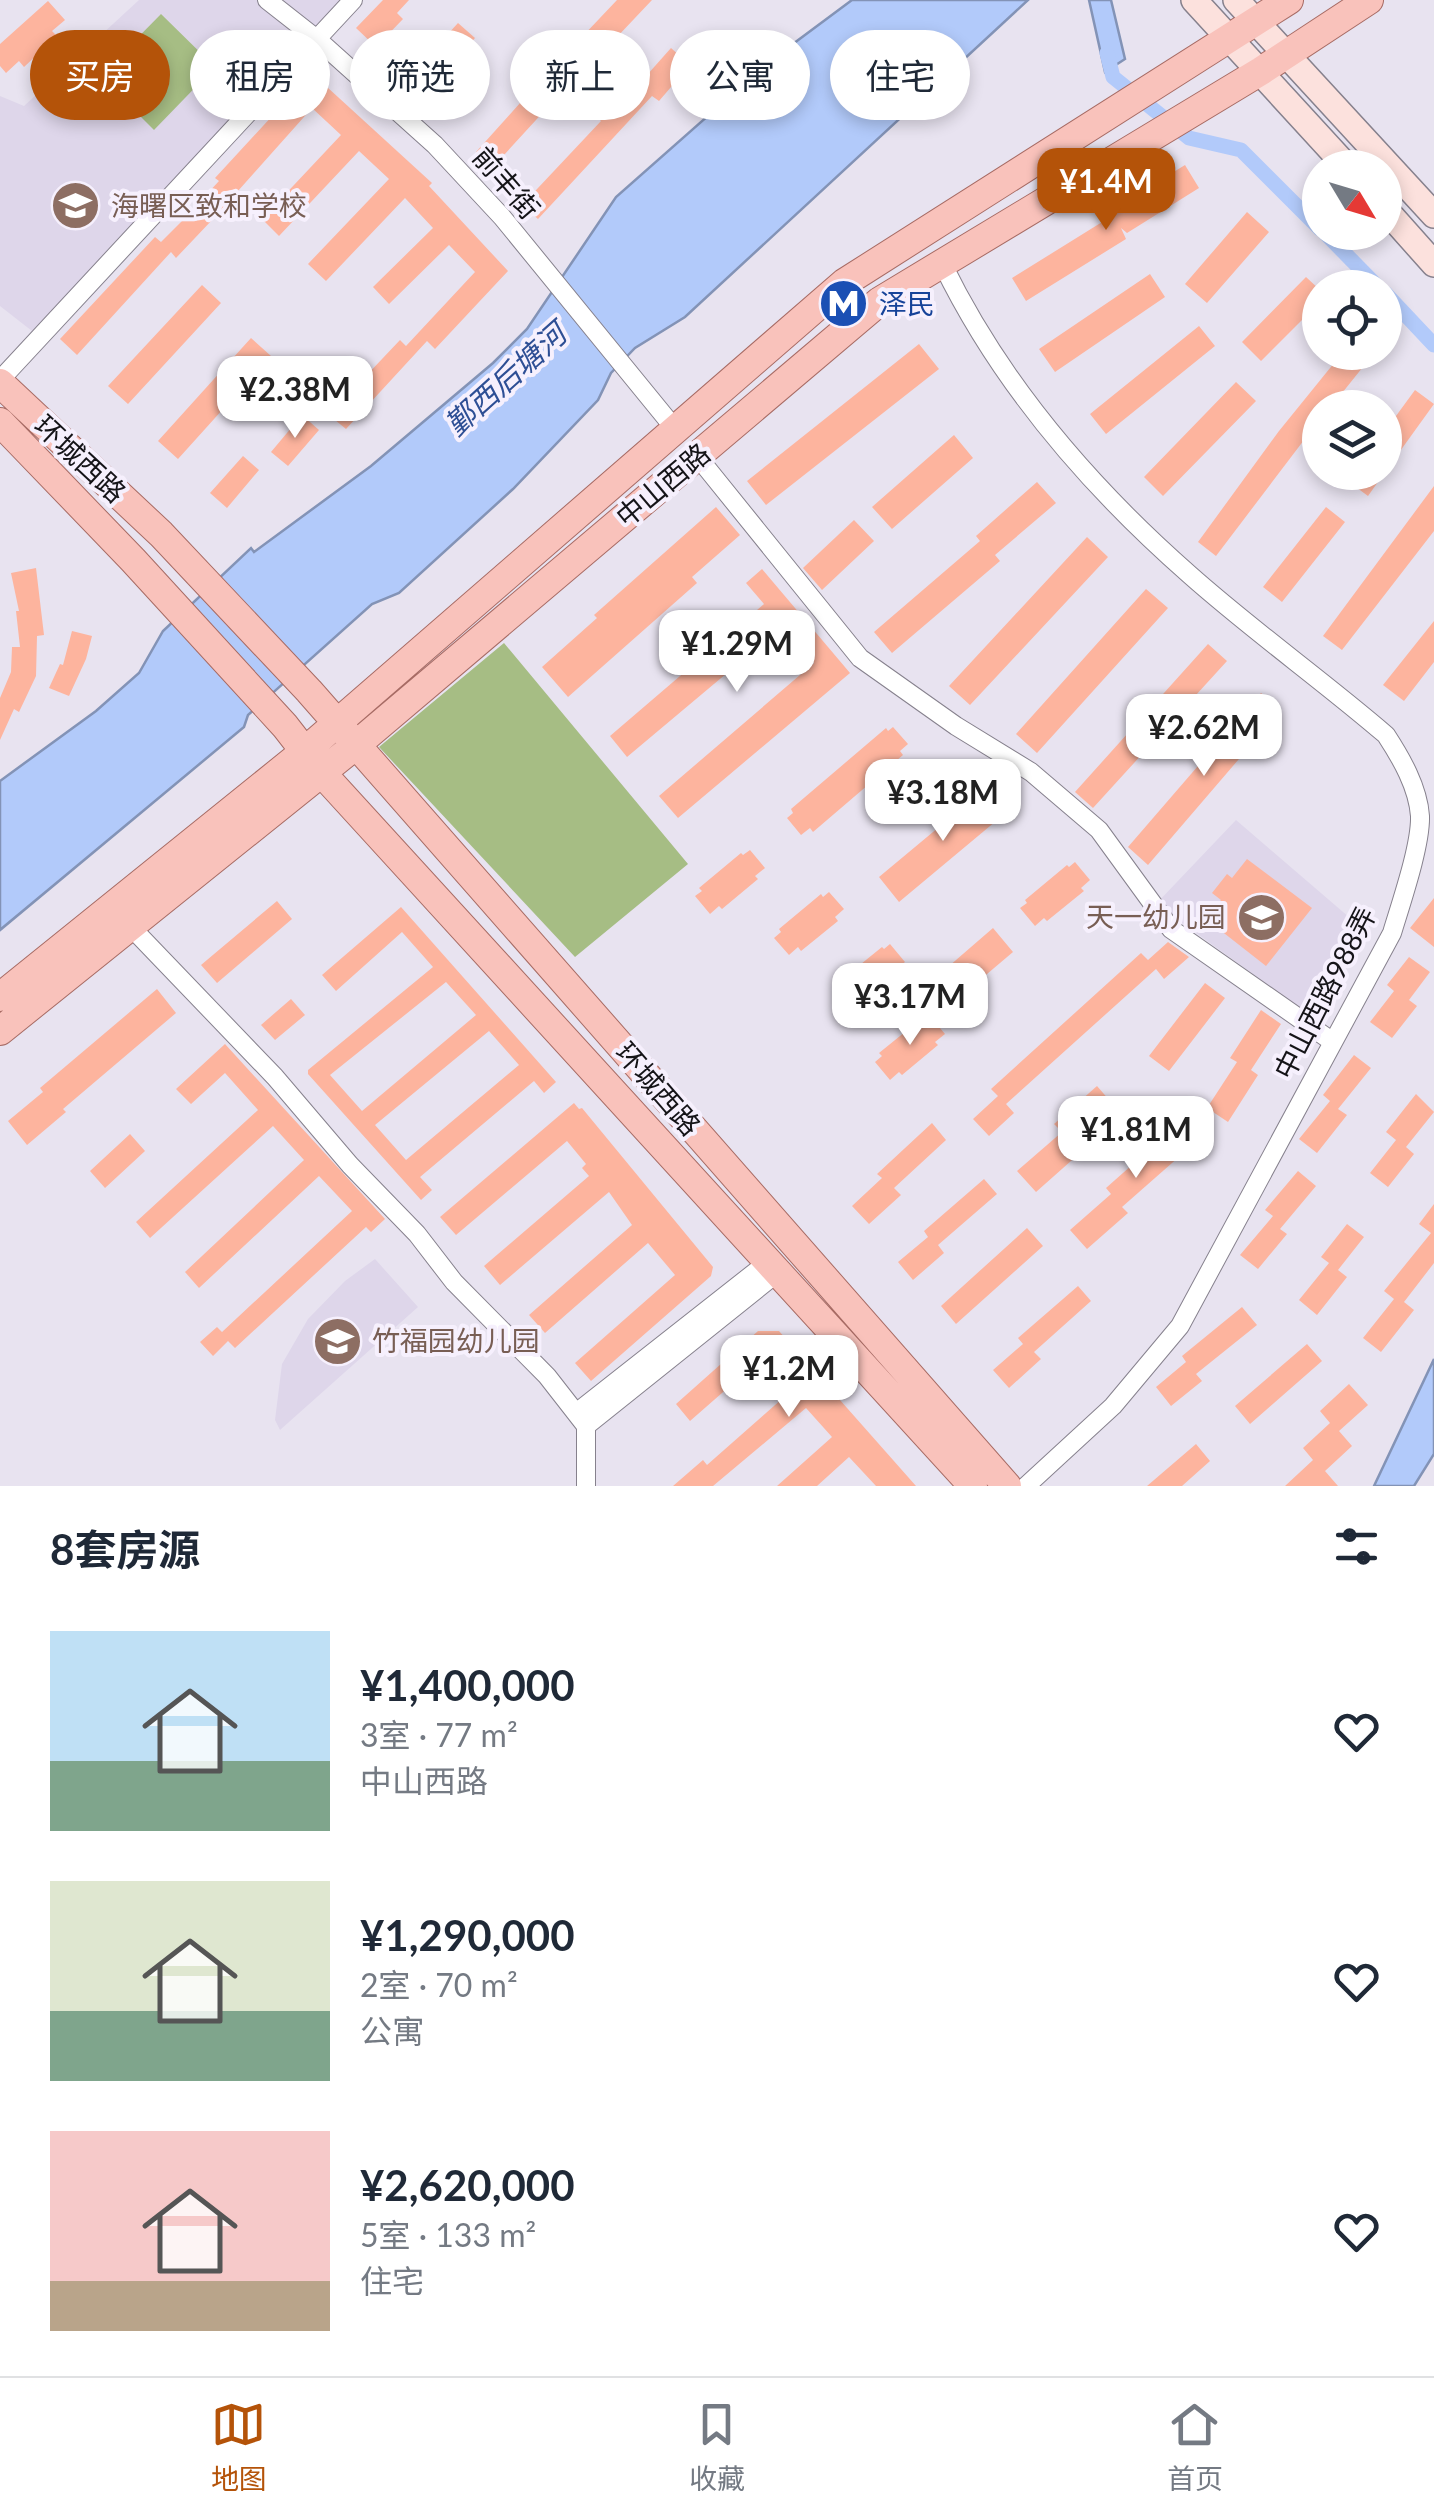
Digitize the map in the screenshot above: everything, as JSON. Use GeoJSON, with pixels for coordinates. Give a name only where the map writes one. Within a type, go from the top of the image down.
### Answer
{"type":"FeatureCollection","features":[{"type":"Feature","properties":{"kind":"main road"},"geometry":{"type":"LineString","coordinates":[[1194,0],[1332,150]]}},
{"type":"Feature","properties":{"kind":"main road"},"geometry":{"type":"LineString","coordinates":[[1236,0],[1434,214]]}},
{"type":"Feature","properties":{"kind":"main road","name":"中山西路"},"geometry":{"type":"LineString","coordinates":[[0,1031],[130,926],[312,761],[336,722],[844,284],[1289,0]]}},
{"type":"Feature","properties":{"kind":"main road","name":"中山西路"},"geometry":{"type":"LineString","coordinates":[[0,997],[312,761],[356,745],[880,301],[1370,0]]}},
{"type":"Feature","properties":{"kind":"main road"},"geometry":{"type":"LineString","coordinates":[[1402,228],[1434,264]]}},
{"type":"Feature","properties":{"kind":"main road","name":"环城西路"},"geometry":{"type":"LineString","coordinates":[[0,382],[161,534],[309,691],[1007,1486]]}},
{"type":"Feature","properties":{"kind":"main road","name":"环城西路"},"geometry":{"type":"LineString","coordinates":[[0,422],[285,726],[312,761],[974,1486]]}},
{"type":"Feature","properties":{"kind":"street","name":"前丰街"},"geometry":{"type":"LineString","coordinates":[[267,0],[305,30]]}},
{"type":"Feature","properties":{"kind":"street"},"geometry":{"type":"LineString","coordinates":[[327,30],[353,0]]}},
{"type":"Feature","properties":{"kind":"street","name":"前丰街"},"geometry":{"type":"LineString","coordinates":[[330,51],[436,146],[502,217],[676,429]]}},
{"type":"Feature","properties":{"kind":"street"},"geometry":{"type":"LineString","coordinates":[[0,382],[244,120]]}},
{"type":"Feature","properties":{"kind":"street","name":"中山西路988弄"},"geometry":{"type":"LineString","coordinates":[[943,265],[964,308],[1042,420],[1106,497],[1192,577],[1386,735],[1406,767],[1420,816],[1408,882],[1392,933],[1180,1326],[1113,1406],[1026,1486]]}},
{"type":"Feature","properties":{"kind":"street"},"geometry":{"type":"LineString","coordinates":[[698,456],[860,658],[956,726],[1031,772],[1099,830],[1171,929],[1334,1042]]}},
{"type":"Feature","properties":{"kind":"street"},"geometry":{"type":"LineString","coordinates":[[130,926],[417,1234],[454,1282],[547,1376],[581,1420],[586,1486]]}},
{"type":"Feature","properties":{"kind":"street"},"geometry":{"type":"LineString","coordinates":[[581,1420],[773,1268]]}},
{"type":"Feature","properties":{"kind":"shaded area","name":"海曙区致和学校"},"geometry":{"type":"Polygon","coordinates":[[[139,0],[258,0],[295,30],[190,30],[190,120],[234,120],[32,331],[0,306],[0,96],[24,106],[30,100],[30,120],[170,120],[170,30],[106,30],[139,0]]]}},
{"type":"Feature","properties":{"kind":"shaded area"},"geometry":{"type":"Polygon","coordinates":[[[283,0],[345,0],[319,30],[283,0]]]}},
{"type":"Feature","properties":{"kind":"shaded area","name":"天一幼儿园"},"geometry":{"type":"Polygon","coordinates":[[[1236,820],[1364,930],[1303,1010],[1156,904],[1236,820]]]}},
{"type":"Feature","properties":{"kind":"shaded area","name":"竹福园幼儿园"},"geometry":{"type":"Polygon","coordinates":[[[375,1259],[418,1307],[280,1430],[275,1420],[282,1364],[308,1319],[345,1281],[375,1259]]]}},
{"type":"Feature","properties":{"kind":"green space"},"geometry":{"type":"Polygon","coordinates":[[[161,14],[190,42],[190,93],[170,113],[170,30],[145,30],[161,14]]]}},
{"type":"Feature","properties":{"kind":"green space"},"geometry":{"type":"Polygon","coordinates":[[[144,120],[164,120],[154,130],[144,120]]]}},
{"type":"Feature","properties":{"kind":"green space"},"geometry":{"type":"Polygon","coordinates":[[[504,643],[688,864],[575,957],[379,747],[504,643]]]}},
{"type":"Feature","properties":{"kind":"water","name":"鄞西后塘河"},"geometry":{"type":"Polygon","coordinates":[[[852,0],[1028,0],[970,54],[970,30],[830,30],[830,120],[898,120],[685,317],[635,348],[611,373],[598,400],[513,489],[399,593],[372,604],[248,715],[244,727],[0,930],[0,781],[96,711],[139,673],[163,631],[251,548],[254,552],[371,466],[493,363],[527,329],[616,197],[703,120],[810,120],[810,31],[852,0]]]}},
{"type":"Feature","properties":{"kind":"water"},"geometry":{"type":"Polygon","coordinates":[[[1089,0],[1111,0],[1125,59],[1105,72],[1089,0]]]}},
{"type":"Feature","properties":{"kind":"water"},"geometry":{"type":"Polygon","coordinates":[[[1434,1359],[1434,1454],[1414,1486],[1374,1486],[1434,1359]]]}},
{"type":"Feature","properties":{"kind":"building"},"geometry":{"type":"Polygon","coordinates":[[[383,0],[409,0],[397,13],[403,19],[392,30],[356,28],[383,0]]]}},
{"type":"Feature","properties":{"kind":"building"},"geometry":{"type":"Polygon","coordinates":[[[617,0],[652,0],[624,30],[589,30],[617,0]]]}},
{"type":"Feature","properties":{"kind":"building"},"geometry":{"type":"Polygon","coordinates":[[[48,1],[65,20],[53,30],[30,30],[30,61],[24,67],[19,61],[6,73],[0,66],[0,44],[48,1]]]}},
{"type":"Feature","properties":{"kind":"building"},"geometry":{"type":"Polygon","coordinates":[[[670,49],[670,88],[659,101],[650,98],[650,72],[670,49]]]}},
{"type":"Feature","properties":{"kind":"building"},"geometry":{"type":"Polygon","coordinates":[[[330,90],[350,108],[350,120],[363,120],[432,183],[429,186],[508,271],[435,349],[427,341],[346,429],[329,415],[400,340],[406,346],[475,272],[449,245],[389,304],[373,287],[433,228],[405,198],[326,281],[308,264],[389,179],[359,151],[279,236],[262,219],[341,135],[325,120],[330,120],[330,90]]]}},
{"type":"Feature","properties":{"kind":"building"},"geometry":{"type":"Polygon","coordinates":[[[510,114],[510,120],[536,120],[493,167],[476,152],[510,114]]]}},
{"type":"Feature","properties":{"kind":"building"},"geometry":{"type":"Polygon","coordinates":[[[268,120],[301,120],[176,258],[171,252],[77,355],[60,339],[155,237],[161,242],[183,220],[219,181],[215,178],[268,120]]]}},
{"type":"Feature","properties":{"kind":"building"},"geometry":{"type":"Polygon","coordinates":[[[630,120],[538,219],[522,205],[601,121],[630,120]]]}},
{"type":"Feature","properties":{"kind":"building"},"geometry":{"type":"Polygon","coordinates":[[[1185,165],[1199,188],[1127,233],[1121,228],[1126,239],[1026,301],[1012,278],[1185,165]]]}},
{"type":"Feature","properties":{"kind":"building"},"geometry":{"type":"Polygon","coordinates":[[[1247,212],[1269,232],[1207,303],[1185,284],[1247,212]]]}},
{"type":"Feature","properties":{"kind":"building"},"geometry":{"type":"Polygon","coordinates":[[[1150,274],[1165,297],[1055,372],[1039,349],[1150,274]]]}},
{"type":"Feature","properties":{"kind":"building"},"geometry":{"type":"Polygon","coordinates":[[[1302,281],[1302,320],[1261,361],[1242,342],[1302,281]]]}},
{"type":"Feature","properties":{"kind":"building"},"geometry":{"type":"Polygon","coordinates":[[[202,285],[221,303],[128,404],[108,386],[202,285]]]}},
{"type":"Feature","properties":{"kind":"building"},"geometry":{"type":"Polygon","coordinates":[[[1199,326],[1215,346],[1106,434],[1090,414],[1199,326]]]}},
{"type":"Feature","properties":{"kind":"building"},"geometry":{"type":"Polygon","coordinates":[[[251,338],[271,356],[178,459],[158,441],[251,338]]]}},
{"type":"Feature","properties":{"kind":"building"},"geometry":{"type":"Polygon","coordinates":[[[919,344],[939,369],[766,505],[747,481],[919,344]]]}},
{"type":"Feature","properties":{"kind":"building"},"geometry":{"type":"Polygon","coordinates":[[[1328,370],[1361,370],[1344,390],[1312,390],[1328,370]]]}},
{"type":"Feature","properties":{"kind":"building"},"geometry":{"type":"Polygon","coordinates":[[[1236,382],[1256,401],[1163,496],[1144,477],[1236,382]]]}},
{"type":"Feature","properties":{"kind":"building"},"geometry":{"type":"Polygon","coordinates":[[[1415,390],[1434,404],[1402,448],[1402,408],[1415,390]]]}},
{"type":"Feature","properties":{"kind":"building"},"geometry":{"type":"Polygon","coordinates":[[[1302,403],[1302,443],[1216,556],[1198,542],[1302,403]]]}},
{"type":"Feature","properties":{"kind":"building"},"geometry":{"type":"Polygon","coordinates":[[[302,415],[319,430],[288,466],[271,452],[302,415]]]}},
{"type":"Feature","properties":{"kind":"building"},"geometry":{"type":"Polygon","coordinates":[[[954,435],[973,458],[892,529],[872,507],[954,435]]]}},
{"type":"Feature","properties":{"kind":"building"},"geometry":{"type":"Polygon","coordinates":[[[243,456],[259,470],[227,508],[210,493],[243,456]]]}},
{"type":"Feature","properties":{"kind":"building"},"geometry":{"type":"Polygon","coordinates":[[[1037,482],[1056,503],[995,555],[1000,561],[892,653],[874,632],[980,541],[976,536],[1037,482]]]}},
{"type":"Feature","properties":{"kind":"building"},"geometry":{"type":"Polygon","coordinates":[[[1434,486],[1434,531],[1342,650],[1323,636],[1434,486]]]}},
{"type":"Feature","properties":{"kind":"building"},"geometry":{"type":"Polygon","coordinates":[[[716,507],[740,535],[692,577],[697,583],[568,697],[542,667],[597,618],[594,615],[716,507]]]}},
{"type":"Feature","properties":{"kind":"building"},"geometry":{"type":"Polygon","coordinates":[[[1326,507],[1345,522],[1282,602],[1263,587],[1326,507]]]}},
{"type":"Feature","properties":{"kind":"building"},"geometry":{"type":"Polygon","coordinates":[[[854,520],[874,541],[822,590],[803,568],[854,520]]]}},
{"type":"Feature","properties":{"kind":"building"},"geometry":{"type":"Polygon","coordinates":[[[1087,537],[1108,557],[970,705],[949,686],[1087,537]]]}},
{"type":"Feature","properties":{"kind":"building"},"geometry":{"type":"Polygon","coordinates":[[[36,568],[44,635],[37,636],[36,676],[0,740],[0,698],[11,672],[12,647],[20,647],[19,611],[11,573],[36,568]]]}},
{"type":"Feature","properties":{"kind":"building"},"geometry":{"type":"Polygon","coordinates":[[[762,569],[850,673],[678,818],[659,796],[814,663],[783,626],[627,757],[610,736],[764,604],[746,583],[762,569]]]}},
{"type":"Feature","properties":{"kind":"building"},"geometry":{"type":"Polygon","coordinates":[[[1146,589],[1168,608],[1037,753],[1016,734],[1146,589]]]}},
{"type":"Feature","properties":{"kind":"building"},"geometry":{"type":"Polygon","coordinates":[[[1434,621],[1434,662],[1404,701],[1383,685],[1434,621]]]}},
{"type":"Feature","properties":{"kind":"building"},"geometry":{"type":"Polygon","coordinates":[[[72,631],[92,636],[69,696],[49,688],[60,664],[63,665],[72,631]]]}},
{"type":"Feature","properties":{"kind":"building"},"geometry":{"type":"Polygon","coordinates":[[[1208,644],[1227,661],[1093,808],[1075,792],[1208,644]]]}},
{"type":"Feature","properties":{"kind":"building"},"geometry":{"type":"Polygon","coordinates":[[[1261,693],[1281,710],[1148,865],[1128,847],[1261,693]]]}},
{"type":"Feature","properties":{"kind":"building"},"geometry":{"type":"Polygon","coordinates":[[[893,727],[908,744],[900,751],[903,755],[813,832],[810,828],[801,835],[787,818],[793,813],[791,809],[886,728],[888,731],[893,727]]]}},
{"type":"Feature","properties":{"kind":"building"},"geometry":{"type":"Polygon","coordinates":[[[987,787],[1008,811],[899,902],[879,877],[987,787]]]}},
{"type":"Feature","properties":{"kind":"building"},"geometry":{"type":"Polygon","coordinates":[[[750,850],[765,868],[755,876],[758,879],[722,909],[719,906],[710,914],[695,896],[702,891],[699,888],[750,850]]]}},
{"type":"Feature","properties":{"kind":"building"},"geometry":{"type":"Polygon","coordinates":[[[1247,859],[1312,908],[1266,966],[1206,919],[1221,900],[1212,893],[1227,874],[1232,878],[1247,859]]]}},
{"type":"Feature","properties":{"kind":"building"},"geometry":{"type":"Polygon","coordinates":[[[1075,862],[1090,880],[1081,888],[1084,891],[1035,926],[1020,908],[1027,903],[1025,900],[1075,862]]]}},
{"type":"Feature","properties":{"kind":"building"},"geometry":{"type":"Polygon","coordinates":[[[829,892],[844,909],[835,917],[838,921],[801,951],[798,947],[789,955],[774,938],[781,932],[779,929],[821,894],[823,897],[829,892]]]}},
{"type":"Feature","properties":{"kind":"building"},"geometry":{"type":"Polygon","coordinates":[[[1434,898],[1434,947],[1410,928],[1434,898]]]}},
{"type":"Feature","properties":{"kind":"building"},"geometry":{"type":"Polygon","coordinates":[[[277,901],[292,919],[217,983],[201,965],[277,901]]]}},
{"type":"Feature","properties":{"kind":"building"},"geometry":{"type":"Polygon","coordinates":[[[401,907],[556,1082],[544,1093],[534,1081],[420,1177],[432,1190],[421,1200],[308,1070],[433,967],[402,932],[336,991],[322,975],[401,907]],[[446,982],[330,1075],[362,1111],[476,1015],[446,982]],[[489,1031],[375,1125],[406,1160],[519,1065],[489,1031]]]}},
{"type":"Feature","properties":{"kind":"building"},"geometry":{"type":"Polygon","coordinates":[[[993,928],[1013,952],[961,996],[941,973],[993,928]]]}},
{"type":"Feature","properties":{"kind":"building"},"geometry":{"type":"Polygon","coordinates":[[[1168,942],[1189,957],[1164,979],[1156,969],[1006,1104],[1014,1113],[989,1136],[973,1119],[998,1096],[991,1089],[1141,953],[1148,960],[1168,942]]]}},
{"type":"Feature","properties":{"kind":"building"},"geometry":{"type":"Polygon","coordinates":[[[890,944],[905,962],[896,969],[899,973],[862,1003],[860,1000],[850,1007],[836,990],[842,984],[840,981],[890,944]]]}},
{"type":"Feature","properties":{"kind":"building"},"geometry":{"type":"Polygon","coordinates":[[[1409,957],[1430,972],[1409,1000],[1417,1006],[1392,1038],[1370,1022],[1394,991],[1387,985],[1409,957]]]}},
{"type":"Feature","properties":{"kind":"building"},"geometry":{"type":"Polygon","coordinates":[[[1205,983],[1225,998],[1169,1071],[1149,1056],[1205,983]]]}},
{"type":"Feature","properties":{"kind":"building"},"geometry":{"type":"Polygon","coordinates":[[[157,989],[176,1013],[63,1109],[66,1112],[27,1145],[8,1121],[43,1092],[40,1088],[157,989]]]}},
{"type":"Feature","properties":{"kind":"building"},"geometry":{"type":"Polygon","coordinates":[[[291,999],[305,1015],[275,1040],[261,1025],[291,999]]]}},
{"type":"Feature","properties":{"kind":"building"},"geometry":{"type":"Polygon","coordinates":[[[1261,1010],[1281,1024],[1251,1070],[1258,1075],[1228,1122],[1207,1108],[1237,1062],[1230,1058],[1261,1010]]]}},
{"type":"Feature","properties":{"kind":"building"},"geometry":{"type":"Polygon","coordinates":[[[930,1016],[945,1034],[935,1042],[938,1045],[902,1075],[899,1072],[890,1080],[875,1062],[882,1056],[879,1053],[930,1016]]]}},
{"type":"Feature","properties":{"kind":"building"},"geometry":{"type":"Polygon","coordinates":[[[225,1044],[385,1219],[371,1232],[366,1227],[235,1348],[228,1341],[213,1356],[200,1342],[217,1327],[222,1332],[352,1211],[319,1176],[199,1288],[185,1272],[304,1160],[273,1126],[150,1238],[136,1222],[258,1110],[225,1073],[191,1104],[176,1089],[225,1044]]]}},
{"type":"Feature","properties":{"kind":"building"},"geometry":{"type":"Polygon","coordinates":[[[1354,1055],[1371,1068],[1338,1109],[1347,1115],[1317,1153],[1299,1139],[1330,1101],[1323,1095],[1354,1055]]]}},
{"type":"Feature","properties":{"kind":"building"},"geometry":{"type":"Polygon","coordinates":[[[1097,1086],[1117,1109],[1074,1146],[1080,1153],[1036,1192],[1017,1171],[1062,1132],[1054,1124],[1097,1086]]]}},
{"type":"Feature","properties":{"kind":"building"},"geometry":{"type":"Polygon","coordinates":[[[1416,1094],[1434,1112],[1406,1147],[1414,1154],[1388,1187],[1370,1173],[1396,1140],[1386,1132],[1416,1094]]]}},
{"type":"Feature","properties":{"kind":"building"},"geometry":{"type":"Polygon","coordinates":[[[574,1103],[713,1267],[711,1276],[591,1381],[575,1363],[675,1275],[648,1243],[545,1333],[529,1315],[632,1225],[609,1192],[500,1285],[484,1266],[589,1176],[582,1168],[586,1164],[567,1141],[456,1235],[440,1217],[574,1103]]]}},
{"type":"Feature","properties":{"kind":"building"},"geometry":{"type":"Polygon","coordinates":[[[1185,1118],[1190,1118],[1205,1134],[1122,1207],[1128,1213],[1087,1249],[1070,1230],[1111,1194],[1106,1188],[1185,1118]]]}},
{"type":"Feature","properties":{"kind":"building"},"geometry":{"type":"Polygon","coordinates":[[[932,1123],[946,1140],[894,1188],[901,1195],[869,1224],[852,1206],[882,1178],[877,1174],[932,1123]]]}},
{"type":"Feature","properties":{"kind":"building"},"geometry":{"type":"Polygon","coordinates":[[[130,1134],[145,1151],[105,1188],[90,1171],[130,1134]]]}},
{"type":"Feature","properties":{"kind":"building"},"geometry":{"type":"Polygon","coordinates":[[[1298,1171],[1316,1186],[1280,1229],[1287,1234],[1258,1269],[1240,1255],[1273,1216],[1265,1210],[1298,1171]]]}},
{"type":"Feature","properties":{"kind":"building"},"geometry":{"type":"Polygon","coordinates":[[[984,1179],[997,1194],[938,1245],[944,1253],[913,1280],[898,1262],[928,1237],[924,1231],[984,1179]]]}},
{"type":"Feature","properties":{"kind":"building"},"geometry":{"type":"Polygon","coordinates":[[[1434,1204],[1434,1263],[1404,1302],[1414,1310],[1381,1352],[1363,1338],[1394,1299],[1384,1291],[1431,1233],[1419,1224],[1434,1204]]]}},
{"type":"Feature","properties":{"kind":"building"},"geometry":{"type":"Polygon","coordinates":[[[1347,1224],[1364,1237],[1338,1270],[1347,1277],[1317,1315],[1299,1300],[1329,1263],[1321,1257],[1347,1224]]]}},
{"type":"Feature","properties":{"kind":"building"},"geometry":{"type":"Polygon","coordinates":[[[1027,1228],[1043,1246],[956,1324],[941,1306],[1027,1228]]]}},
{"type":"Feature","properties":{"kind":"building"},"geometry":{"type":"Polygon","coordinates":[[[1078,1286],[1091,1301],[1034,1352],[1041,1359],[1009,1388],[993,1370],[1023,1344],[1018,1338],[1078,1286]]]}},
{"type":"Feature","properties":{"kind":"building"},"geometry":{"type":"Polygon","coordinates":[[[1242,1307],[1257,1325],[1196,1374],[1202,1381],[1171,1406],[1156,1387],[1186,1362],[1182,1356],[1242,1307]]]}},
{"type":"Feature","properties":{"kind":"building"},"geometry":{"type":"Polygon","coordinates":[[[758,1331],[779,1331],[916,1486],[876,1486],[849,1457],[817,1486],[777,1486],[832,1437],[806,1408],[713,1486],[673,1486],[703,1460],[707,1465],[791,1391],[762,1358],[690,1421],[676,1404],[758,1331]]]}},
{"type":"Feature","properties":{"kind":"building"},"geometry":{"type":"Polygon","coordinates":[[[1307,1344],[1322,1361],[1250,1424],[1235,1406],[1307,1344]]]}},
{"type":"Feature","properties":{"kind":"building"},"geometry":{"type":"Polygon","coordinates":[[[1349,1384],[1368,1405],[1339,1431],[1352,1446],[1325,1471],[1338,1486],[1285,1486],[1313,1460],[1303,1448],[1330,1423],[1320,1411],[1349,1384]]]}},
{"type":"Feature","properties":{"kind":"building"},"geometry":{"type":"Polygon","coordinates":[[[1196,1444],[1210,1461],[1182,1486],[1147,1486],[1196,1444]]]}},
{"type":"Feature","properties":{"kind":"waterway"},"geometry":{"type":"LineString","coordinates":[[1107,53],[1113,77],[1189,138],[1241,150],[1302,211]]}},
{"type":"Feature","properties":{"kind":"waterway"},"geometry":{"type":"LineString","coordinates":[[1342,250],[1361,270]]}},
{"type":"Feature","properties":{"kind":"waterway"},"geometry":{"type":"LineString","coordinates":[[1402,311],[1434,345]]}},
{"type":"Feature","properties":{"kind":"place","name":"海曙区致和学校"},"geometry":{"type":"Point","coordinates":[76,206]}},
{"type":"Feature","properties":{"kind":"place","name":"泽民"},"geometry":{"type":"Point","coordinates":[844,304]}},
{"type":"Feature","properties":{"kind":"place","name":"天一幼儿园"},"geometry":{"type":"Point","coordinates":[1261,917]}},
{"type":"Feature","properties":{"kind":"place","name":"竹福园幼儿园"},"geometry":{"type":"Point","coordinates":[337,1341]}}]}
